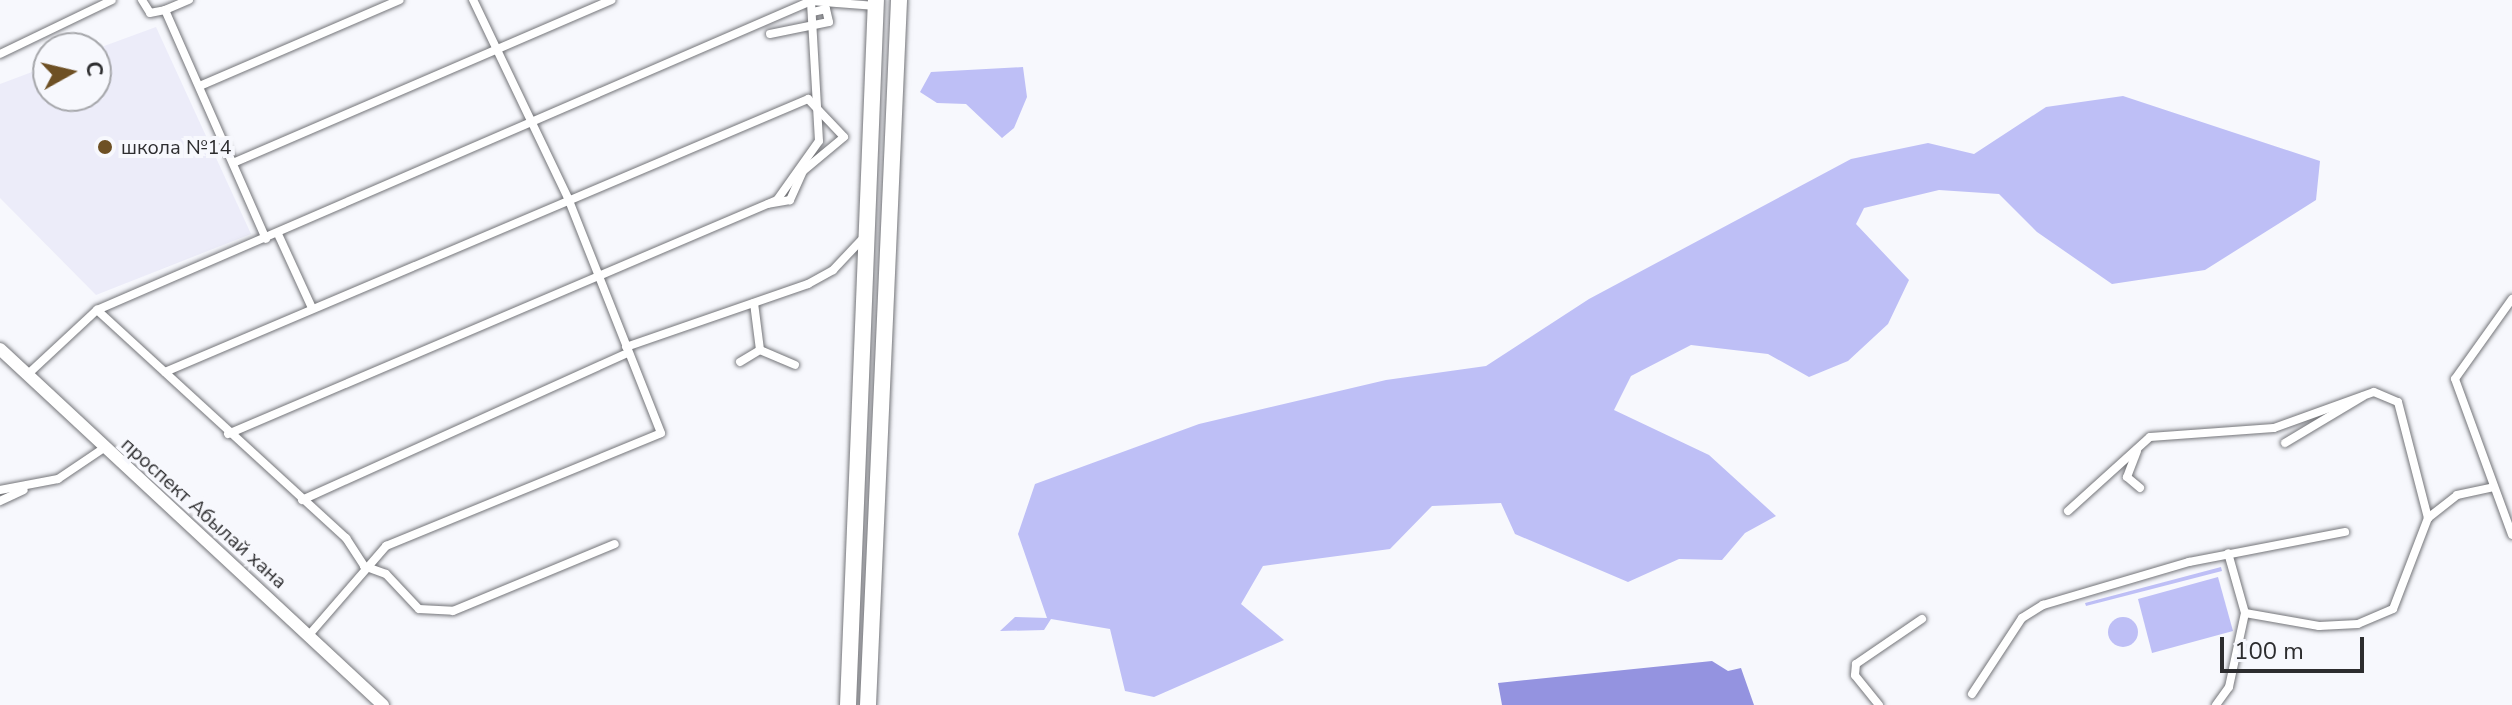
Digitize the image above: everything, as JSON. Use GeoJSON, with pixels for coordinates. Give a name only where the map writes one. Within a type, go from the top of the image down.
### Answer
{"type":"FeatureCollection","features":[{"type":"Feature","properties":{"kind":"highway"},"geometry":{"type":"LineString","coordinates":[[868,705],[899,0]]}},
{"type":"Feature","properties":{"kind":"highway"},"geometry":{"type":"LineString","coordinates":[[848,705],[876,3]]}},
{"type":"Feature","properties":{"kind":"main road","name":"проспект Абылай хана"},"geometry":{"type":"LineString","coordinates":[[0,349],[383,705]]}},
{"type":"Feature","properties":{"kind":"street"},"geometry":{"type":"LineString","coordinates":[[0,54],[112,0]]}},
{"type":"Feature","properties":{"kind":"street"},"geometry":{"type":"LineString","coordinates":[[142,0],[150,13],[189,0]]}},
{"type":"Feature","properties":{"kind":"street"},"geometry":{"type":"LineString","coordinates":[[202,85],[399,0]]}},
{"type":"Feature","properties":{"kind":"street"},"geometry":{"type":"LineString","coordinates":[[309,635],[345,602],[364,566],[386,546],[661,433],[568,198],[529,125],[473,0]]}},
{"type":"Feature","properties":{"kind":"street"},"geometry":{"type":"LineString","coordinates":[[233,163],[611,0]]}},
{"type":"Feature","properties":{"kind":"street"},"geometry":{"type":"LineString","coordinates":[[27,375],[97,310],[811,1],[876,3]]}},
{"type":"Feature","properties":{"kind":"street"},"geometry":{"type":"LineString","coordinates":[[803,171],[819,141],[816,25],[811,1]]}},
{"type":"Feature","properties":{"kind":"street"},"geometry":{"type":"LineString","coordinates":[[770,34],[816,25],[830,16],[826,9],[813,12]]}},
{"type":"Feature","properties":{"kind":"street"},"geometry":{"type":"LineString","coordinates":[[165,10],[202,85],[266,239]]}},
{"type":"Feature","properties":{"kind":"street"},"geometry":{"type":"LineString","coordinates":[[165,372],[795,100],[819,106],[844,137],[768,204],[228,434]]}},
{"type":"Feature","properties":{"kind":"street"},"geometry":{"type":"LineString","coordinates":[[302,500],[627,350],[833,270],[868,232]]}},
{"type":"Feature","properties":{"kind":"street"},"geometry":{"type":"LineString","coordinates":[[278,234],[312,308]]}},
{"type":"Feature","properties":{"kind":"street"},"geometry":{"type":"LineString","coordinates":[[2512,299],[2455,379],[2490,488],[2512,535]]}},
{"type":"Feature","properties":{"kind":"street"},"geometry":{"type":"LineString","coordinates":[[754,303],[760,350]]}},
{"type":"Feature","properties":{"kind":"street"},"geometry":{"type":"LineString","coordinates":[[97,310],[228,434],[346,538],[364,566],[386,574],[431,614],[453,611],[615,544]]}},
{"type":"Feature","properties":{"kind":"street"},"geometry":{"type":"LineString","coordinates":[[740,362],[760,350]]}},
{"type":"Feature","properties":{"kind":"street"},"geometry":{"type":"LineString","coordinates":[[760,350],[795,365]]}},
{"type":"Feature","properties":{"kind":"street"},"geometry":{"type":"LineString","coordinates":[[2068,511],[2148,439],[2274,428],[2366,394],[2398,402],[2428,518]]}},
{"type":"Feature","properties":{"kind":"street"},"geometry":{"type":"LineString","coordinates":[[2285,443],[2366,394]]}},
{"type":"Feature","properties":{"kind":"street"},"geometry":{"type":"LineString","coordinates":[[2140,488],[2130,483],[2128,465],[2148,439]]}},
{"type":"Feature","properties":{"kind":"street"},"geometry":{"type":"LineString","coordinates":[[0,490],[58,479],[104,448]]}},
{"type":"Feature","properties":{"kind":"street"},"geometry":{"type":"LineString","coordinates":[[0,501],[27,487]]}},
{"type":"Feature","properties":{"kind":"street"},"geometry":{"type":"LineString","coordinates":[[2245,613],[2319,626],[2376,619],[2403,592],[2428,518],[2457,495],[2490,488]]}},
{"type":"Feature","properties":{"kind":"street"},"geometry":{"type":"LineString","coordinates":[[1972,694],[2032,611],[2228,553],[2345,532]]}},
{"type":"Feature","properties":{"kind":"street"},"geometry":{"type":"LineString","coordinates":[[2216,705],[2229,687],[2245,613],[2228,553]]}},
{"type":"Feature","properties":{"kind":"street"},"geometry":{"type":"LineString","coordinates":[[1879,705],[1855,675],[1856,664],[1922,619]]}},
{"type":"Feature","properties":{"kind":"shaded area","name":"школа №14"},"geometry":{"type":"Polygon","coordinates":[[[156,27],[251,234],[96,295],[0,198],[0,84],[32,72],[32,112],[112,112],[112,43],[156,27]]]}},
{"type":"Feature","properties":{"kind":"shaded area"},"geometry":{"type":"Polygon","coordinates":[[[1023,67],[1027,97],[1014,128],[1002,138],[966,104],[937,103],[920,92],[931,72],[1023,67]]]}},
{"type":"Feature","properties":{"kind":"shaded area"},"geometry":{"type":"Polygon","coordinates":[[[2123,96],[2320,161],[2316,200],[2205,270],[2112,284],[2037,232],[1999,194],[1939,190],[1864,208],[1856,224],[1909,280],[1888,324],[1848,361],[1809,377],[1768,354],[1691,345],[1631,376],[1614,410],[1709,455],[1776,516],[1745,533],[1722,560],[1679,559],[1628,582],[1515,534],[1501,503],[1432,506],[1390,549],[1263,566],[1241,604],[1284,640],[1154,697],[1125,691],[1110,629],[1051,619],[1044,630],[1000,631],[1015,617],[1047,618],[1018,534],[1035,484],[1199,424],[1386,380],[1486,366],[1589,299],[1851,159],[1928,143],[1974,154],[2046,107],[2123,96]]]}},
{"type":"Feature","properties":{"kind":"shaded area"},"geometry":{"type":"Polygon","coordinates":[[[2221,567],[2222,571],[2086,606],[2085,603],[2221,567]]]}},
{"type":"Feature","properties":{"kind":"shaded area"},"geometry":{"type":"Polygon","coordinates":[[[2218,577],[2233,631],[2152,653],[2138,599],[2218,577]]]}},
{"type":"Feature","properties":{"kind":"shaded area"},"geometry":{"type":"Polygon","coordinates":[[[2123,617],[2134,621],[2138,632],[2134,643],[2123,647],[2112,643],[2108,632],[2112,621],[2123,617]]]}},
{"type":"Feature","properties":{"kind":"shaded area"},"geometry":{"type":"Polygon","coordinates":[[[1712,661],[1728,671],[1741,668],[1754,705],[1502,705],[1498,683],[1712,661]]]}},
{"type":"Feature","properties":{"kind":"place","name":"школа №14"},"geometry":{"type":"Point","coordinates":[105,147]}}]}
